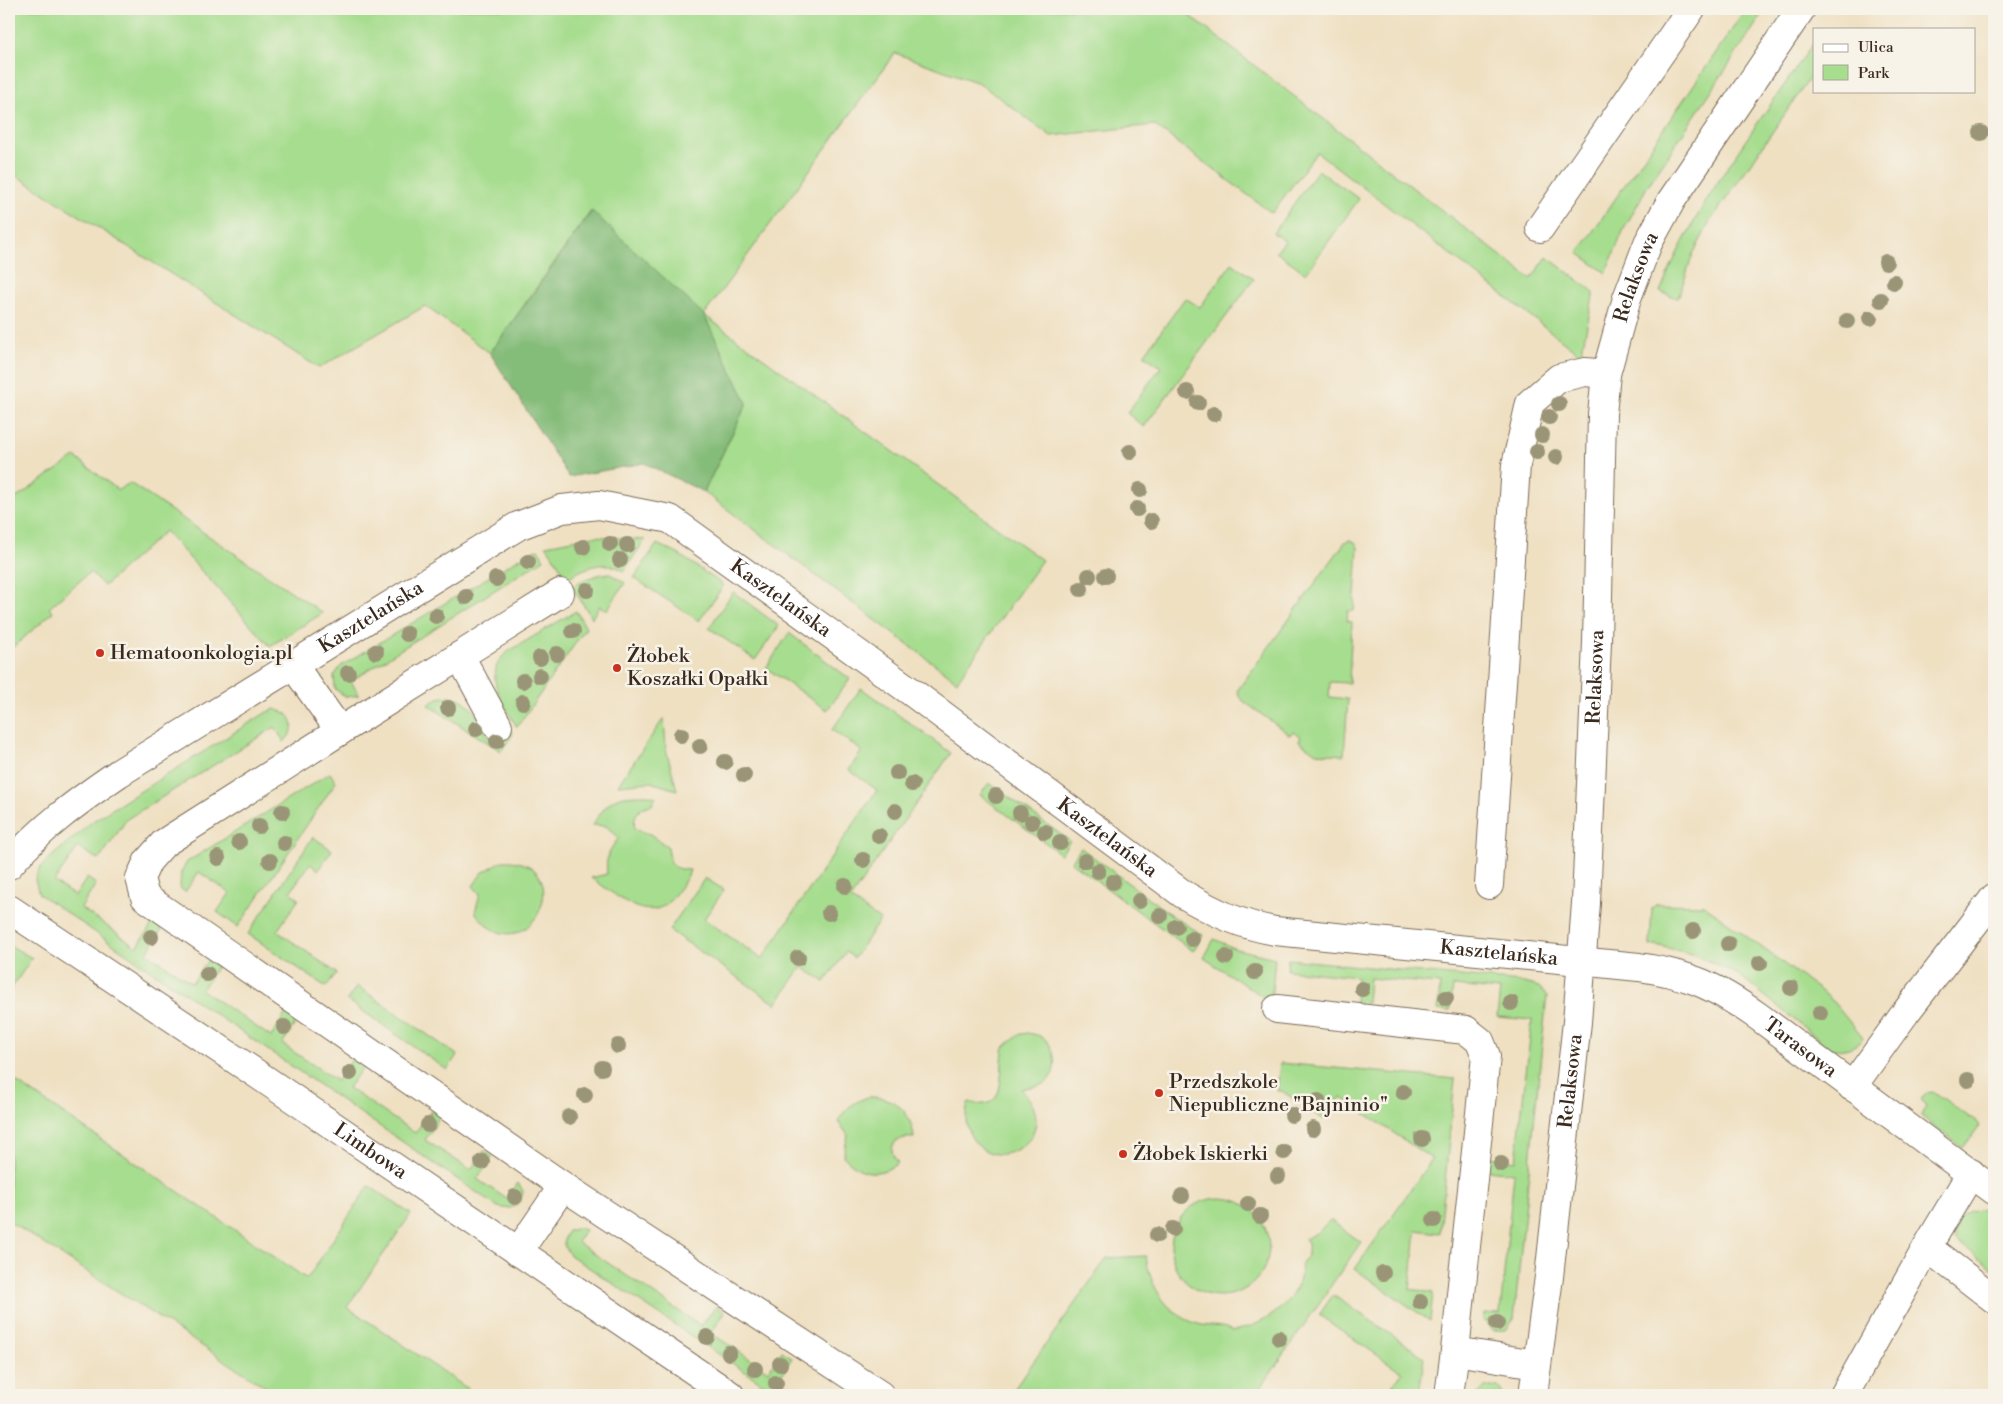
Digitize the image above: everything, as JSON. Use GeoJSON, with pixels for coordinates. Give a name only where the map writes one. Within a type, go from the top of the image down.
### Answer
{"type":"FeatureCollection","features":[{"type":"Feature","properties":{"kind":"street"},"geometry":{"type":"LineString","coordinates":[[1540,228],[1691,9]]}},
{"type":"Feature","properties":{"kind":"street","name":"Relaksowa"},"geometry":{"type":"LineString","coordinates":[[1533,1395],[1549,1277],[1577,1022],[1580,962],[1586,903],[1596,680],[1602,414],[1606,374],[1627,298],[1648,243],[1671,201],[1801,9]]}},
{"type":"Feature","properties":{"kind":"street"},"geometry":{"type":"LineString","coordinates":[[1489,886],[1516,465],[1522,430],[1530,403],[1559,378],[1586,372],[1606,374]]}},
{"type":"Feature","properties":{"kind":"street","name":"Kasztelańska"},"geometry":{"type":"LineString","coordinates":[[9,865],[29,842],[69,807],[119,773],[518,526],[562,509],[599,505],[670,519],[913,694],[1183,894],[1208,909],[1250,926],[1276,931],[1580,962]]}},
{"type":"Feature","properties":{"kind":"street"},"geometry":{"type":"LineString","coordinates":[[560,593],[164,843],[148,860],[140,878],[145,897],[563,1186],[880,1395]]}},
{"type":"Feature","properties":{"kind":"street"},"geometry":{"type":"LineString","coordinates":[[460,656],[498,726]]}},
{"type":"Feature","properties":{"kind":"street"},"geometry":{"type":"LineString","coordinates":[[293,665],[340,731]]}},
{"type":"Feature","properties":{"kind":"street"},"geometry":{"type":"LineString","coordinates":[[1852,1087],[1906,1012],[1994,898]]}},
{"type":"Feature","properties":{"kind":"street","name":"Limbowa"},"geometry":{"type":"LineString","coordinates":[[9,909],[251,1070],[730,1395]]}},
{"type":"Feature","properties":{"kind":"street","name":"Tarasowa"},"geometry":{"type":"LineString","coordinates":[[1580,962],[1672,972],[1700,982],[1732,998],[1994,1191]]}},
{"type":"Feature","properties":{"kind":"street"},"geometry":{"type":"LineString","coordinates":[[1277,1009],[1466,1030],[1480,1040],[1486,1056],[1456,1351],[1449,1395]]}},
{"type":"Feature","properties":{"kind":"street"},"geometry":{"type":"LineString","coordinates":[[1844,1395],[1927,1246],[1970,1174]]}},
{"type":"Feature","properties":{"kind":"street"},"geometry":{"type":"LineString","coordinates":[[518,1252],[563,1186]]}},
{"type":"Feature","properties":{"kind":"street"},"geometry":{"type":"LineString","coordinates":[[1927,1246],[1994,1299]]}},
{"type":"Feature","properties":{"kind":"street"},"geometry":{"type":"LineString","coordinates":[[1456,1351],[1536,1364]]}},
{"type":"Feature","properties":{"kind":"green space"},"geometry":{"type":"Polygon","coordinates":[[[9,9],[1181,9],[1531,279],[1547,257],[1594,292],[1581,355],[1317,152],[1272,213],[1154,125],[1051,136],[979,83],[895,53],[704,315],[1042,560],[957,681],[704,492],[747,403],[591,211],[490,353],[425,306],[319,368],[9,171],[9,9]]]}},
{"type":"Feature","properties":{"kind":"green space"},"geometry":{"type":"Polygon","coordinates":[[[1746,9],[1766,9],[1647,187],[1624,229],[1606,273],[1578,253],[1746,9]]]}},
{"type":"Feature","properties":{"kind":"green space"},"geometry":{"type":"Polygon","coordinates":[[[1813,43],[1813,73],[1710,222],[1693,254],[1678,298],[1660,292],[1674,259],[1691,227],[1751,132],[1813,43]]]}},
{"type":"Feature","properties":{"kind":"green space"},"geometry":{"type":"Polygon","coordinates":[[[1318,170],[1359,199],[1306,273],[1276,252],[1285,241],[1273,233],[1318,170]]]}},
{"type":"Feature","properties":{"kind":"green space"},"geometry":{"type":"Polygon","coordinates":[[[592,211],[704,315],[747,403],[704,492],[644,463],[569,477],[490,353],[592,211]]]}},
{"type":"Feature","properties":{"kind":"green space"},"geometry":{"type":"Polygon","coordinates":[[[1232,263],[1254,279],[1144,427],[1127,413],[1161,367],[1144,355],[1185,298],[1200,307],[1232,263]]]}},
{"type":"Feature","properties":{"kind":"green space"},"geometry":{"type":"Polygon","coordinates":[[[75,457],[118,490],[130,483],[323,613],[270,646],[165,531],[104,586],[90,572],[49,608],[53,612],[11,649],[9,646],[9,503],[75,457]]]}},
{"type":"Feature","properties":{"kind":"green space"},"geometry":{"type":"Polygon","coordinates":[[[594,536],[645,540],[624,571],[617,567],[602,565],[588,568],[567,578],[546,545],[594,536]]]}},
{"type":"Feature","properties":{"kind":"green space"},"geometry":{"type":"Polygon","coordinates":[[[1350,540],[1356,543],[1358,548],[1354,611],[1348,611],[1347,621],[1352,622],[1349,683],[1330,682],[1329,697],[1348,699],[1344,755],[1316,753],[1299,741],[1301,737],[1293,731],[1290,735],[1246,703],[1240,698],[1237,691],[1345,542],[1350,540]]]}},
{"type":"Feature","properties":{"kind":"green space"},"geometry":{"type":"Polygon","coordinates":[[[657,544],[678,554],[724,585],[699,621],[634,578],[657,544]]]}},
{"type":"Feature","properties":{"kind":"green space"},"geometry":{"type":"Polygon","coordinates":[[[538,549],[544,559],[351,681],[359,695],[346,697],[335,689],[334,676],[341,666],[530,552],[538,549]]]}},
{"type":"Feature","properties":{"kind":"green space"},"geometry":{"type":"Polygon","coordinates":[[[602,574],[610,574],[625,583],[607,610],[599,606],[592,618],[572,587],[582,580],[602,574]]]}},
{"type":"Feature","properties":{"kind":"green space"},"geometry":{"type":"Polygon","coordinates":[[[733,592],[779,626],[755,660],[709,628],[733,592]]]}},
{"type":"Feature","properties":{"kind":"green space"},"geometry":{"type":"Polygon","coordinates":[[[576,611],[586,628],[517,727],[497,690],[495,671],[499,662],[506,653],[576,611]]]}},
{"type":"Feature","properties":{"kind":"green space"},"geometry":{"type":"Polygon","coordinates":[[[789,633],[850,679],[827,710],[766,668],[789,633]]]}},
{"type":"Feature","properties":{"kind":"green space"},"geometry":{"type":"Polygon","coordinates":[[[861,688],[951,753],[850,899],[880,920],[854,958],[846,952],[825,982],[802,967],[776,1004],[669,930],[705,878],[724,890],[704,919],[762,959],[877,790],[849,770],[862,751],[832,730],[861,688]]]}},
{"type":"Feature","properties":{"kind":"green space"},"geometry":{"type":"Polygon","coordinates":[[[450,696],[464,701],[474,711],[488,737],[508,727],[513,734],[501,751],[428,705],[438,698],[450,696]]]}},
{"type":"Feature","properties":{"kind":"green space"},"geometry":{"type":"Polygon","coordinates":[[[275,709],[286,713],[292,723],[292,731],[284,742],[275,727],[127,819],[99,860],[78,847],[54,882],[75,896],[87,878],[96,884],[81,908],[137,947],[153,923],[162,929],[147,953],[192,983],[208,960],[217,966],[202,990],[271,1037],[286,1013],[297,1021],[282,1044],[337,1081],[353,1058],[364,1066],[348,1088],[415,1133],[431,1111],[440,1117],[425,1140],[471,1170],[484,1151],[493,1157],[477,1179],[507,1199],[518,1183],[523,1191],[522,1196],[518,1204],[511,1208],[498,1207],[39,894],[35,879],[40,868],[93,821],[267,712],[275,709]]]}},
{"type":"Feature","properties":{"kind":"green space"},"geometry":{"type":"Polygon","coordinates":[[[664,718],[666,749],[677,790],[650,782],[618,785],[664,718]]]}},
{"type":"Feature","properties":{"kind":"green space"},"geometry":{"type":"Polygon","coordinates":[[[330,773],[336,782],[238,927],[217,912],[230,893],[199,872],[185,892],[180,888],[181,872],[187,862],[330,773]]]}},
{"type":"Feature","properties":{"kind":"green space"},"geometry":{"type":"Polygon","coordinates":[[[989,783],[1070,841],[1061,854],[980,795],[989,783]]]}},
{"type":"Feature","properties":{"kind":"green space"},"geometry":{"type":"Polygon","coordinates":[[[648,795],[656,797],[652,805],[638,812],[634,824],[635,829],[650,834],[668,847],[671,862],[675,867],[690,870],[676,893],[666,904],[656,909],[634,906],[591,878],[607,874],[608,854],[619,838],[606,826],[592,825],[604,808],[614,800],[620,797],[648,795]]]}},
{"type":"Feature","properties":{"kind":"green space"},"geometry":{"type":"Polygon","coordinates":[[[313,837],[332,850],[318,870],[310,864],[290,892],[299,899],[277,931],[337,973],[326,987],[248,934],[313,837]]]}},
{"type":"Feature","properties":{"kind":"green space"},"geometry":{"type":"Polygon","coordinates":[[[1081,848],[1174,917],[1203,935],[1193,951],[1071,862],[1081,848]]]}},
{"type":"Feature","properties":{"kind":"green space"},"geometry":{"type":"Polygon","coordinates":[[[502,861],[527,865],[540,877],[544,894],[539,912],[528,926],[513,933],[494,930],[475,912],[480,894],[473,886],[482,873],[502,861]]]}},
{"type":"Feature","properties":{"kind":"green space"},"geometry":{"type":"Polygon","coordinates":[[[1657,904],[1704,905],[1829,997],[1863,1038],[1848,1048],[1838,1050],[1829,1048],[1739,975],[1695,955],[1656,945],[1650,946],[1652,908],[1657,904]]]}},
{"type":"Feature","properties":{"kind":"green space"},"geometry":{"type":"Polygon","coordinates":[[[1214,939],[1236,949],[1275,958],[1271,1002],[1204,958],[1214,939]]]}},
{"type":"Feature","properties":{"kind":"green space"},"geometry":{"type":"Polygon","coordinates":[[[9,945],[32,958],[9,992],[9,945]]]}},
{"type":"Feature","properties":{"kind":"green space"},"geometry":{"type":"Polygon","coordinates":[[[1288,959],[1520,982],[1539,987],[1547,996],[1514,1319],[1506,1330],[1492,1330],[1483,1320],[1484,1313],[1500,1314],[1514,1173],[1487,1170],[1488,1157],[1516,1161],[1532,1020],[1497,1017],[1500,990],[1453,986],[1450,1011],[1438,1010],[1440,984],[1369,978],[1367,1003],[1355,1002],[1357,977],[1287,970],[1288,959]]]}},
{"type":"Feature","properties":{"kind":"green space"},"geometry":{"type":"Polygon","coordinates":[[[357,986],[457,1055],[447,1070],[347,1000],[357,986]]]}},
{"type":"Feature","properties":{"kind":"green space"},"geometry":{"type":"Polygon","coordinates":[[[1027,1033],[1045,1039],[1049,1044],[1054,1056],[1054,1069],[1052,1075],[1043,1084],[1021,1089],[1033,1106],[1036,1123],[1031,1137],[1021,1147],[1008,1153],[993,1153],[979,1147],[969,1132],[966,1113],[969,1102],[982,1104],[991,1102],[997,1096],[1000,1088],[1004,1047],[1018,1035],[1027,1033]]]}},
{"type":"Feature","properties":{"kind":"green space"},"geometry":{"type":"Polygon","coordinates":[[[1280,1063],[1455,1079],[1440,1233],[1416,1230],[1410,1289],[1433,1293],[1430,1321],[1355,1269],[1432,1159],[1341,1097],[1324,1120],[1282,1091],[1277,1091],[1280,1063]]]}},
{"type":"Feature","properties":{"kind":"green space"},"geometry":{"type":"Polygon","coordinates":[[[9,1077],[307,1279],[369,1186],[411,1214],[347,1307],[477,1395],[278,1395],[9,1221],[9,1077]]]}},
{"type":"Feature","properties":{"kind":"green space"},"geometry":{"type":"Polygon","coordinates":[[[1933,1091],[1980,1125],[1963,1148],[1921,1116],[1926,1105],[1920,1100],[1927,1092],[1933,1091]]]}},
{"type":"Feature","properties":{"kind":"green space"},"geometry":{"type":"Polygon","coordinates":[[[868,1097],[878,1097],[894,1102],[905,1113],[912,1128],[914,1138],[897,1141],[892,1148],[898,1163],[883,1171],[869,1172],[862,1170],[843,1156],[848,1135],[838,1122],[850,1106],[868,1097]]]}},
{"type":"Feature","properties":{"kind":"green space"},"geometry":{"type":"Polygon","coordinates":[[[1220,1198],[1239,1202],[1255,1212],[1265,1228],[1269,1247],[1265,1266],[1255,1282],[1239,1292],[1220,1296],[1201,1292],[1185,1282],[1175,1266],[1171,1247],[1175,1228],[1185,1212],[1201,1202],[1220,1198]]]}},
{"type":"Feature","properties":{"kind":"green space"},"geometry":{"type":"Polygon","coordinates":[[[1978,1209],[1987,1209],[1994,1215],[1994,1269],[1954,1239],[1955,1227],[1959,1218],[1978,1209]]]}},
{"type":"Feature","properties":{"kind":"green space"},"geometry":{"type":"Polygon","coordinates":[[[1330,1220],[1361,1242],[1256,1395],[1010,1395],[1107,1258],[1146,1256],[1148,1268],[1157,1290],[1170,1308],[1190,1321],[1232,1331],[1265,1319],[1284,1305],[1297,1286],[1301,1275],[1302,1263],[1308,1253],[1305,1239],[1318,1232],[1330,1220]]]}},
{"type":"Feature","properties":{"kind":"green space"},"geometry":{"type":"Polygon","coordinates":[[[578,1228],[585,1230],[577,1242],[701,1326],[716,1306],[725,1312],[711,1333],[768,1371],[782,1351],[792,1358],[778,1379],[801,1395],[780,1395],[570,1255],[564,1246],[564,1238],[568,1231],[578,1228]]]}},
{"type":"Feature","properties":{"kind":"green space"},"geometry":{"type":"Polygon","coordinates":[[[1333,1295],[1424,1357],[1419,1395],[1386,1395],[1402,1372],[1319,1315],[1333,1295]]]}},
{"type":"Feature","properties":{"kind":"green space"},"geometry":{"type":"Polygon","coordinates":[[[1485,1387],[1498,1387],[1504,1395],[1477,1395],[1485,1387]]]}},
{"type":"Feature","properties":{"kind":"place","name":"Hematoonkologia.pl"},"geometry":{"type":"Point","coordinates":[100,653]}},
{"type":"Feature","properties":{"kind":"place","name":"Żłobek Koszałki Opałki"},"geometry":{"type":"Point","coordinates":[617,668]}},
{"type":"Feature","properties":{"kind":"place","name":"Przedszkole Niepubliczne \"Bajninio\""},"geometry":{"type":"Point","coordinates":[1159,1093]}},
{"type":"Feature","properties":{"kind":"place","name":"Żłobek Iskierki"},"geometry":{"type":"Point","coordinates":[1123,1154]}}]}
